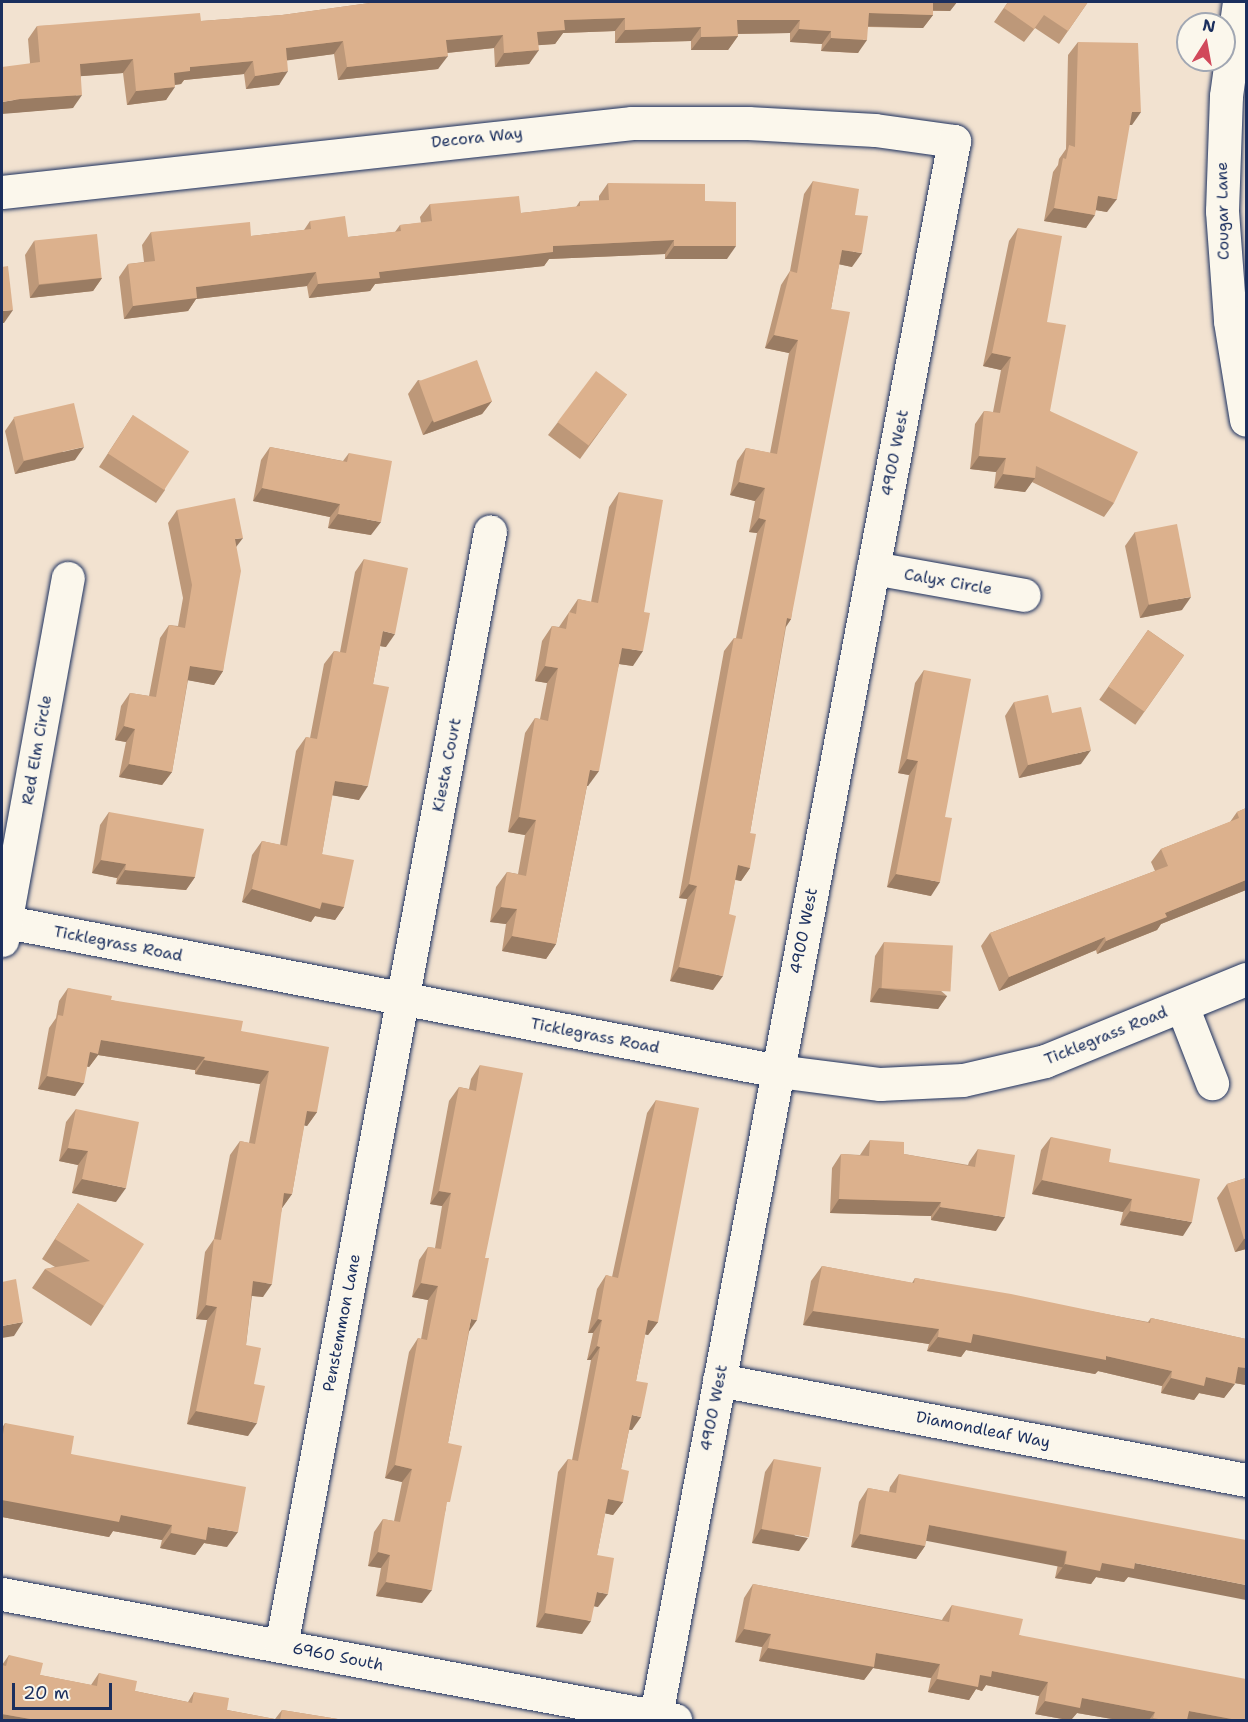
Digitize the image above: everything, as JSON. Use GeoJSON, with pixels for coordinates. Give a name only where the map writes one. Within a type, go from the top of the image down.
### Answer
{"type":"FeatureCollection","features":[{"type":"Feature","properties":{"kind":"street","name":"Cougar Lane"},"geometry":{"type":"LineString","coordinates":[[1239,2],[1226,96],[1222,211],[1230,321],[1246,420]]}},
{"type":"Feature","properties":{"kind":"street","name":"Decora Way"},"geometry":{"type":"LineString","coordinates":[[2,192],[632,123],[748,123],[875,130],[954,141]]}},
{"type":"Feature","properties":{"kind":"street","name":"4900 West"},"geometry":{"type":"LineString","coordinates":[[662,1719],[719,1380],[954,141]]}},
{"type":"Feature","properties":{"kind":"street","name":"Kiesta Court"},"geometry":{"type":"LineString","coordinates":[[403,999],[490,531]]}},
{"type":"Feature","properties":{"kind":"street","name":"Calyx Circle"},"geometry":{"type":"LineString","coordinates":[[873,568],[1024,595]]}},
{"type":"Feature","properties":{"kind":"street","name":"Red Elm Circle"},"geometry":{"type":"LineString","coordinates":[[3,928],[68,578]]}},
{"type":"Feature","properties":{"kind":"street","name":"Ticklegrass Road"},"geometry":{"type":"LineString","coordinates":[[3,928],[403,999],[778,1071],[880,1084],[963,1080],[1045,1061],[1246,980]]}},
{"type":"Feature","properties":{"kind":"street","name":"Penstemmon Lane"},"geometry":{"type":"LineString","coordinates":[[281,1646],[403,999]]}},
{"type":"Feature","properties":{"kind":"street","name":"Ticklegrass Road"},"geometry":{"type":"LineString","coordinates":[[1182,1006],[1212,1083]]}},
{"type":"Feature","properties":{"kind":"street","name":"Diamondleaf Way"},"geometry":{"type":"LineString","coordinates":[[719,1380],[1246,1480]]}},
{"type":"Feature","properties":{"kind":"street","name":"6960 South"},"geometry":{"type":"LineString","coordinates":[[2,1594],[662,1719]]}},
{"type":"Feature","properties":{"kind":"building"},"geometry":{"type":"Polygon","coordinates":[[[377,2],[933,2],[933,15],[869,13],[867,40],[831,38],[831,31],[799,29],[800,20],[737,20],[738,36],[701,37],[701,27],[625,30],[625,18],[564,20],[565,30],[537,32],[539,50],[504,53],[503,35],[446,40],[448,56],[347,67],[343,41],[286,48],[288,71],[255,76],[253,61],[190,67],[190,71],[174,73],[175,87],[136,91],[133,59],[80,64],[82,95],[2,102],[2,67],[40,62],[37,26],[200,13],[201,21],[282,15],[377,2]]]}},
{"type":"Feature","properties":{"kind":"building"},"geometry":{"type":"Polygon","coordinates":[[[1008,2],[1088,2],[1068,31],[1044,15],[1034,29],[1004,8],[1008,2]]]}},
{"type":"Feature","properties":{"kind":"building"},"geometry":{"type":"Polygon","coordinates":[[[1078,42],[1138,43],[1141,112],[1132,112],[1117,199],[1098,196],[1095,215],[1054,208],[1063,158],[1066,159],[1069,145],[1075,147],[1078,42]]]}},
{"type":"Feature","properties":{"kind":"building"},"geometry":{"type":"Polygon","coordinates":[[[813,181],[859,189],[855,215],[868,216],[862,253],[842,250],[831,309],[850,312],[791,619],[787,618],[750,833],[756,834],[750,868],[738,865],[729,914],[736,916],[723,976],[679,967],[697,886],[689,884],[734,638],[742,639],[766,520],[759,518],[765,488],[739,482],[746,448],[777,454],[798,340],[774,335],[790,271],[797,273],[813,181]]]}},
{"type":"Feature","properties":{"kind":"building"},"geometry":{"type":"Polygon","coordinates":[[[608,183],[705,184],[705,201],[736,202],[736,246],[674,246],[674,240],[553,246],[553,252],[379,272],[380,278],[318,284],[316,272],[196,287],[197,298],[133,306],[128,264],[155,261],[151,232],[250,222],[251,236],[311,229],[310,221],[345,216],[348,237],[401,231],[400,225],[432,221],[430,204],[519,196],[521,213],[580,206],[580,201],[609,200],[608,183]]]}},
{"type":"Feature","properties":{"kind":"building"},"geometry":{"type":"Polygon","coordinates":[[[1018,228],[1062,236],[1047,322],[1066,325],[1050,411],[1138,452],[1114,503],[1036,466],[1035,478],[1003,474],[1006,458],[979,456],[984,411],[1000,413],[1011,357],[992,353],[1018,228]]]}},
{"type":"Feature","properties":{"kind":"building"},"geometry":{"type":"Polygon","coordinates":[[[97,234],[102,278],[39,284],[34,241],[97,234]]]}},
{"type":"Feature","properties":{"kind":"building"},"geometry":{"type":"Polygon","coordinates":[[[8,266],[13,310],[2,311],[2,267],[8,266]]]}},
{"type":"Feature","properties":{"kind":"building"},"geometry":{"type":"Polygon","coordinates":[[[477,360],[492,401],[434,423],[419,381],[477,360]]]}},
{"type":"Feature","properties":{"kind":"building"},"geometry":{"type":"Polygon","coordinates":[[[596,371],[627,394],[589,446],[557,422],[596,371]]]}},
{"type":"Feature","properties":{"kind":"building"},"geometry":{"type":"Polygon","coordinates":[[[74,403],[84,447],[24,461],[14,417],[74,403]]]}},
{"type":"Feature","properties":{"kind":"building"},"geometry":{"type":"Polygon","coordinates":[[[133,415],[189,451],[164,490],[108,454],[133,415]]]}},
{"type":"Feature","properties":{"kind":"building"},"geometry":{"type":"Polygon","coordinates":[[[270,447],[347,462],[349,453],[392,461],[381,522],[338,514],[340,504],[262,488],[270,447]]]}},
{"type":"Feature","properties":{"kind":"building"},"geometry":{"type":"Polygon","coordinates":[[[619,492],[663,500],[644,612],[650,613],[643,651],[622,648],[599,771],[590,770],[556,944],[512,936],[517,909],[501,907],[507,872],[526,876],[536,820],[519,817],[535,718],[548,721],[558,668],[545,666],[552,626],[566,629],[569,612],[576,614],[578,599],[598,603],[619,492]]]}},
{"type":"Feature","properties":{"kind":"building"},"geometry":{"type":"Polygon","coordinates":[[[235,498],[243,538],[235,539],[241,571],[223,671],[190,666],[172,772],[129,764],[135,729],[124,726],[130,693],[156,697],[169,625],[185,628],[192,585],[177,510],[235,498]]]}},
{"type":"Feature","properties":{"kind":"building"},"geometry":{"type":"Polygon","coordinates":[[[1177,524],[1191,597],[1149,605],[1135,532],[1177,524]]]}},
{"type":"Feature","properties":{"kind":"building"},"geometry":{"type":"Polygon","coordinates":[[[364,559],[408,568],[395,634],[383,631],[373,684],[389,687],[368,786],[335,781],[322,854],[354,860],[344,907],[322,902],[320,909],[252,889],[262,841],[287,846],[306,737],[317,739],[334,651],[346,653],[364,559]]]}},
{"type":"Feature","properties":{"kind":"building"},"geometry":{"type":"Polygon","coordinates":[[[1148,630],[1184,655],[1144,712],[1108,687],[1148,630]]]}},
{"type":"Feature","properties":{"kind":"building"},"geometry":{"type":"Polygon","coordinates":[[[924,670],[971,679],[945,817],[952,818],[940,882],[896,874],[918,761],[907,759],[924,670]]]}},
{"type":"Feature","properties":{"kind":"building"},"geometry":{"type":"Polygon","coordinates":[[[1048,695],[1052,713],[1081,707],[1091,750],[1028,765],[1014,702],[1048,695]]]}},
{"type":"Feature","properties":{"kind":"building"},"geometry":{"type":"Polygon","coordinates":[[[1246,808],[1246,880],[1165,913],[1167,917],[1106,941],[1105,937],[1009,977],[990,933],[1168,866],[1161,849],[1239,818],[1237,812],[1246,808]]]}},
{"type":"Feature","properties":{"kind":"building"},"geometry":{"type":"Polygon","coordinates":[[[109,812],[204,829],[195,877],[125,870],[126,864],[101,860],[109,812]]]}},
{"type":"Feature","properties":{"kind":"building"},"geometry":{"type":"Polygon","coordinates":[[[884,942],[953,946],[950,992],[882,988],[884,942]]]}},
{"type":"Feature","properties":{"kind":"building"},"geometry":{"type":"Polygon","coordinates":[[[68,988],[112,996],[111,1000],[243,1021],[241,1031],[329,1047],[317,1112],[307,1111],[292,1194],[284,1193],[272,1284],[253,1281],[246,1345],[261,1348],[254,1384],[265,1386],[257,1423],[196,1411],[217,1307],[206,1305],[214,1239],[221,1240],[240,1141],[255,1144],[269,1071],[204,1060],[205,1057],[101,1040],[98,1054],[90,1052],[84,1083],[47,1076],[58,1015],[63,1016],[68,988]]]}},
{"type":"Feature","properties":{"kind":"building"},"geometry":{"type":"Polygon","coordinates":[[[480,1065],[523,1073],[485,1258],[489,1258],[477,1320],[471,1319],[448,1443],[462,1446],[450,1502],[447,1502],[432,1590],[386,1582],[390,1555],[378,1552],[383,1519],[400,1522],[412,1469],[395,1465],[418,1338],[427,1340],[438,1286],[421,1283],[428,1247],[441,1249],[451,1193],[439,1191],[459,1087],[476,1091],[480,1065]]]}},
{"type":"Feature","properties":{"kind":"building"},"geometry":{"type":"Polygon","coordinates":[[[656,1100],[699,1108],[658,1322],[648,1320],[636,1381],[648,1383],[641,1417],[632,1415],[621,1469],[629,1471],[623,1502],[608,1499],[597,1555],[614,1558],[608,1594],[597,1592],[591,1621],[545,1613],[568,1459],[578,1461],[600,1347],[597,1346],[602,1320],[598,1319],[606,1275],[618,1278],[656,1100]]]}},
{"type":"Feature","properties":{"kind":"building"},"geometry":{"type":"Polygon","coordinates":[[[76,1109],[139,1122],[126,1188],[82,1179],[88,1151],[68,1148],[76,1109]]]}},
{"type":"Feature","properties":{"kind":"building"},"geometry":{"type":"Polygon","coordinates":[[[1051,1137],[1111,1149],[1109,1162],[1200,1179],[1192,1222],[1130,1211],[1132,1199],[1042,1180],[1051,1137]]]}},
{"type":"Feature","properties":{"kind":"building"},"geometry":{"type":"Polygon","coordinates":[[[870,1140],[904,1142],[904,1154],[975,1167],[978,1149],[1015,1155],[1005,1217],[940,1207],[941,1202],[839,1199],[841,1154],[869,1156],[870,1140]]]}},
{"type":"Feature","properties":{"kind":"building"},"geometry":{"type":"Polygon","coordinates":[[[1246,1178],[1246,1238],[1244,1239],[1227,1184],[1246,1178]]]}},
{"type":"Feature","properties":{"kind":"building"},"geometry":{"type":"Polygon","coordinates":[[[78,1203],[144,1244],[104,1306],[45,1269],[90,1261],[55,1239],[78,1203]]]}},
{"type":"Feature","properties":{"kind":"building"},"geometry":{"type":"Polygon","coordinates":[[[822,1266],[914,1283],[915,1278],[1011,1294],[1150,1323],[1151,1318],[1246,1339],[1246,1368],[1238,1367],[1235,1384],[1206,1377],[1204,1386],[1171,1378],[1172,1371],[1106,1356],[1106,1360],[973,1334],[971,1343],[938,1337],[939,1329],[813,1311],[822,1266]]]}},
{"type":"Feature","properties":{"kind":"building"},"geometry":{"type":"Polygon","coordinates":[[[16,1279],[23,1322],[2,1326],[2,1282],[16,1279]]]}},
{"type":"Feature","properties":{"kind":"building"},"geometry":{"type":"Polygon","coordinates":[[[5,1423],[74,1436],[71,1454],[246,1487],[238,1532],[208,1527],[206,1540],[171,1533],[172,1525],[121,1515],[119,1522],[2,1500],[2,1440],[5,1423]]]}},
{"type":"Feature","properties":{"kind":"building"},"geometry":{"type":"Polygon","coordinates":[[[774,1459],[821,1467],[809,1537],[762,1529],[774,1459]]]}},
{"type":"Feature","properties":{"kind":"building"},"geometry":{"type":"Polygon","coordinates":[[[899,1474],[1246,1540],[1246,1585],[1135,1563],[1134,1569],[1102,1563],[1100,1571],[1065,1564],[1067,1551],[929,1525],[925,1546],[860,1534],[868,1488],[896,1493],[899,1474]]]}},
{"type":"Feature","properties":{"kind":"building"},"geometry":{"type":"Polygon","coordinates":[[[753,1584],[949,1622],[952,1605],[1023,1619],[1019,1635],[1246,1679],[1246,1720],[1189,1711],[1187,1720],[1164,1720],[1153,1718],[1155,1712],[1082,1698],[1080,1708],[1045,1701],[1048,1682],[992,1671],[991,1677],[980,1675],[978,1687],[937,1679],[940,1664],[876,1653],[874,1667],[768,1648],[771,1634],[744,1629],[753,1584]]]}},
{"type":"Feature","properties":{"kind":"building"},"geometry":{"type":"Polygon","coordinates":[[[9,1655],[43,1663],[40,1675],[97,1686],[99,1673],[137,1681],[135,1691],[192,1703],[194,1692],[229,1698],[227,1710],[280,1720],[36,1720],[2,1714],[2,1665],[6,1666],[9,1655]]]}},
{"type":"Feature","properties":{"kind":"building"},"geometry":{"type":"Polygon","coordinates":[[[282,1710],[344,1720],[280,1720],[282,1710]]]}}]}
